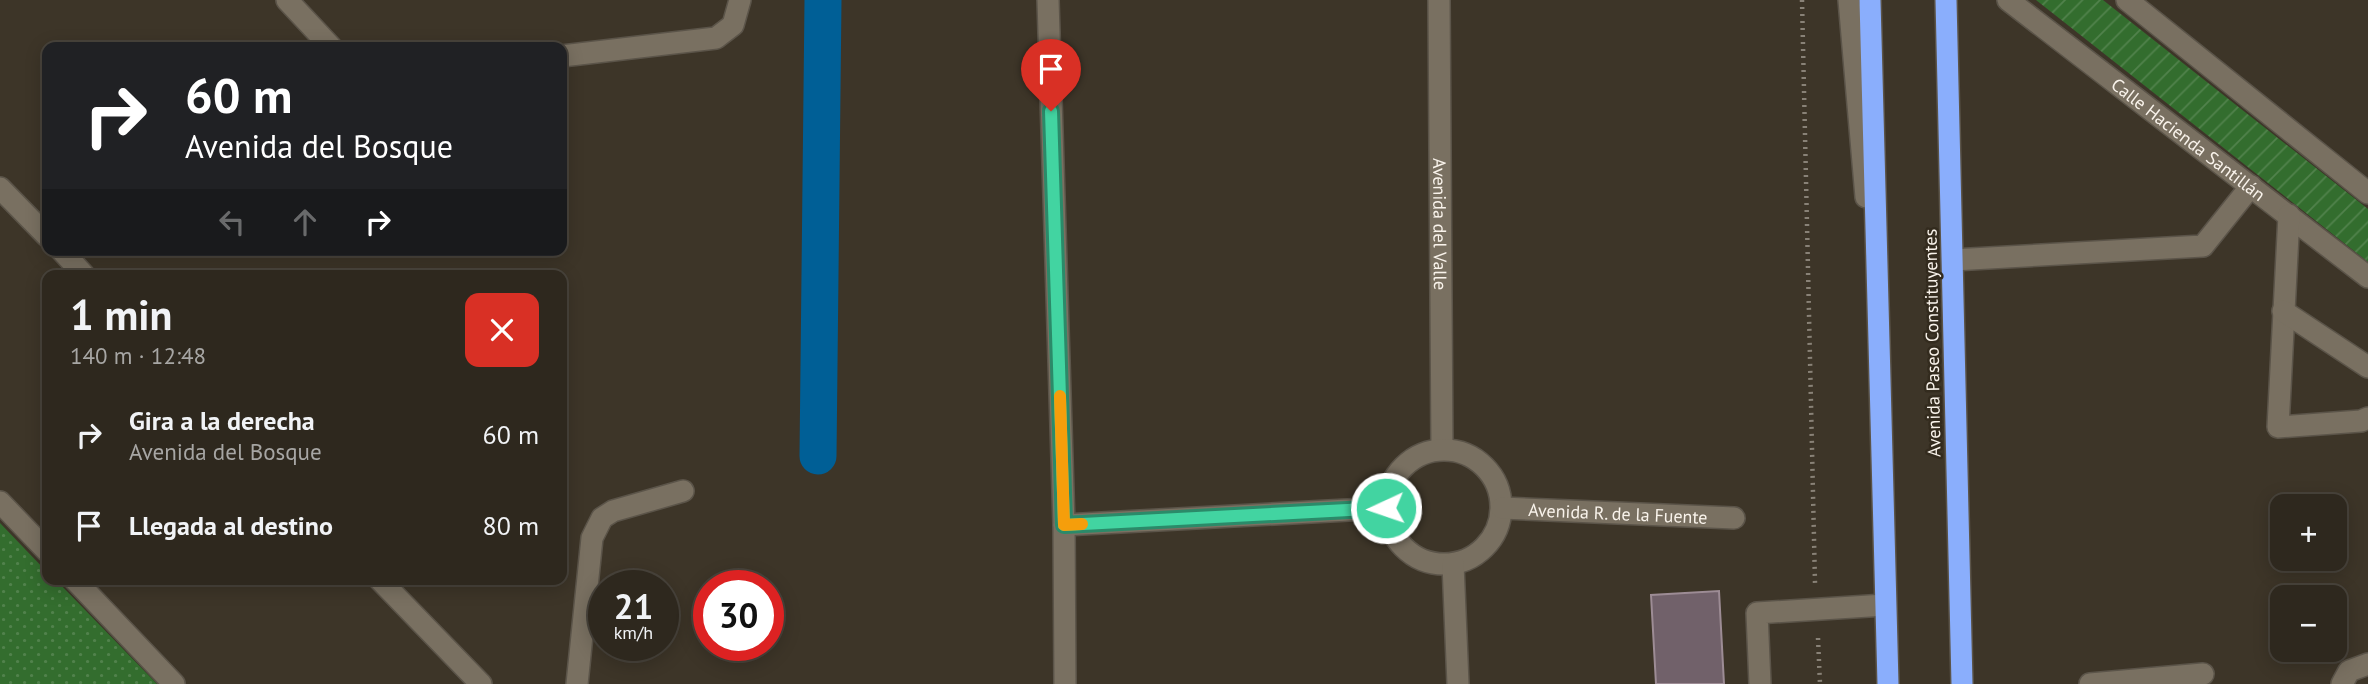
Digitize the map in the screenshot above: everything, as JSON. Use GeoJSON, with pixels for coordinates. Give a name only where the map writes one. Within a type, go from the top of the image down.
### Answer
{"type":"FeatureCollection","features":[{"type":"Feature","properties":{"kind":"highway"},"geometry":{"type":"LineString","coordinates":[[1870,0],[1875,297],[1888,684]]}},
{"type":"Feature","properties":{"kind":"highway","name":"Avenida Paseo Constituyentes"},"geometry":{"type":"LineString","coordinates":[[1945,0],[1962,684]]}},
{"type":"Feature","properties":{"kind":"street"},"geometry":{"type":"LineString","coordinates":[[287,0],[326,42]]}},
{"type":"Feature","properties":{"kind":"street"},"geometry":{"type":"LineString","coordinates":[[1048,0],[1064,525],[1065,684]]}},
{"type":"Feature","properties":{"kind":"street","name":"Avenida del Valle"},"geometry":{"type":"LineString","coordinates":[[1439,0],[1442,449]]}},
{"type":"Feature","properties":{"kind":"street"},"geometry":{"type":"LineString","coordinates":[[1849,0],[1875,297]]}},
{"type":"Feature","properties":{"kind":"street","name":"Calle Hacienda Santillán"},"geometry":{"type":"LineString","coordinates":[[2008,0],[2368,277]]}},
{"type":"Feature","properties":{"kind":"street"},"geometry":{"type":"LineString","coordinates":[[2127,0],[2368,193]]}},
{"type":"Feature","properties":{"kind":"street"},"geometry":{"type":"LineString","coordinates":[[567,54],[706,40],[726,32],[738,8]]}},
{"type":"Feature","properties":{"kind":"street"},"geometry":{"type":"LineString","coordinates":[[1953,260],[2203,246],[2251,186]]}},
{"type":"Feature","properties":{"kind":"street"},"geometry":{"type":"LineString","coordinates":[[0,188],[42,231]]}},
{"type":"Feature","properties":{"kind":"street"},"geometry":{"type":"LineString","coordinates":[[2289,215],[2278,427],[2361,422],[2368,418]]}},
{"type":"Feature","properties":{"kind":"street"},"geometry":{"type":"LineString","coordinates":[[67,256],[79,270]]}},
{"type":"Feature","properties":{"kind":"street"},"geometry":{"type":"LineString","coordinates":[[2283,312],[2368,367]]}},
{"type":"Feature","properties":{"kind":"street"},"geometry":{"type":"LineString","coordinates":[[1442,449],[1466,454],[1485,466],[1498,486],[1502,508],[1497,530],[1485,549],[1466,561],[1453,564],[1422,561],[1403,548],[1391,530],[1386,508],[1390,486],[1403,468],[1421,455],[1442,449]]}},
{"type":"Feature","properties":{"kind":"street"},"geometry":{"type":"LineString","coordinates":[[577,684],[592,538],[602,518],[613,511],[683,491]]}},
{"type":"Feature","properties":{"kind":"street"},"geometry":{"type":"LineString","coordinates":[[0,502],[42,546]]}},
{"type":"Feature","properties":{"kind":"street"},"geometry":{"type":"LineString","coordinates":[[1064,525],[1386,508]]}},
{"type":"Feature","properties":{"kind":"street","name":"Avenida R. de la Fuente"},"geometry":{"type":"LineString","coordinates":[[1502,508],[1734,518]]}},
{"type":"Feature","properties":{"kind":"street"},"geometry":{"type":"LineString","coordinates":[[1453,564],[1458,684]]}},
{"type":"Feature","properties":{"kind":"street"},"geometry":{"type":"LineString","coordinates":[[80,585],[174,684]]}},
{"type":"Feature","properties":{"kind":"street"},"geometry":{"type":"LineString","coordinates":[[385,585],[481,684]]}},
{"type":"Feature","properties":{"kind":"street"},"geometry":{"type":"LineString","coordinates":[[1760,684],[1757,614],[1885,605]]}},
{"type":"Feature","properties":{"kind":"street"},"geometry":{"type":"LineString","coordinates":[[2342,684],[2349,671],[2368,664]]}},
{"type":"Feature","properties":{"kind":"street"},"geometry":{"type":"LineString","coordinates":[[2090,684],[2203,674]]}},
{"type":"Feature","properties":{"kind":"path"},"geometry":{"type":"LineString","coordinates":[[1802,0],[1820,684]]}},
{"type":"Feature","properties":{"kind":"green space"},"geometry":{"type":"Polygon","coordinates":[[[2036,0],[2103,0],[2368,209],[2368,262],[2036,0]]]}},
{"type":"Feature","properties":{"kind":"green space"},"geometry":{"type":"Polygon","coordinates":[[[0,523],[42,567],[42,585],[61,585],[157,684],[0,684],[0,523]]]}},
{"type":"Feature","properties":{"kind":"building"},"geometry":{"type":"Polygon","coordinates":[[[1719,591],[1724,684],[1656,684],[1651,595],[1719,591]]]}},
{"type":"Feature","properties":{"kind":"waterway"},"geometry":{"type":"LineString","coordinates":[[818,456],[823,0]]}},
{"type":"Feature","properties":{"kind":"slow traffic"},"geometry":{"type":"LineString","coordinates":[[1060,396],[1064,525],[1082,524]]}},
{"type":"Feature","properties":{"kind":"route"},"geometry":{"type":"LineString","coordinates":[[1051,111],[1064,525],[1386,508]]}}]}
